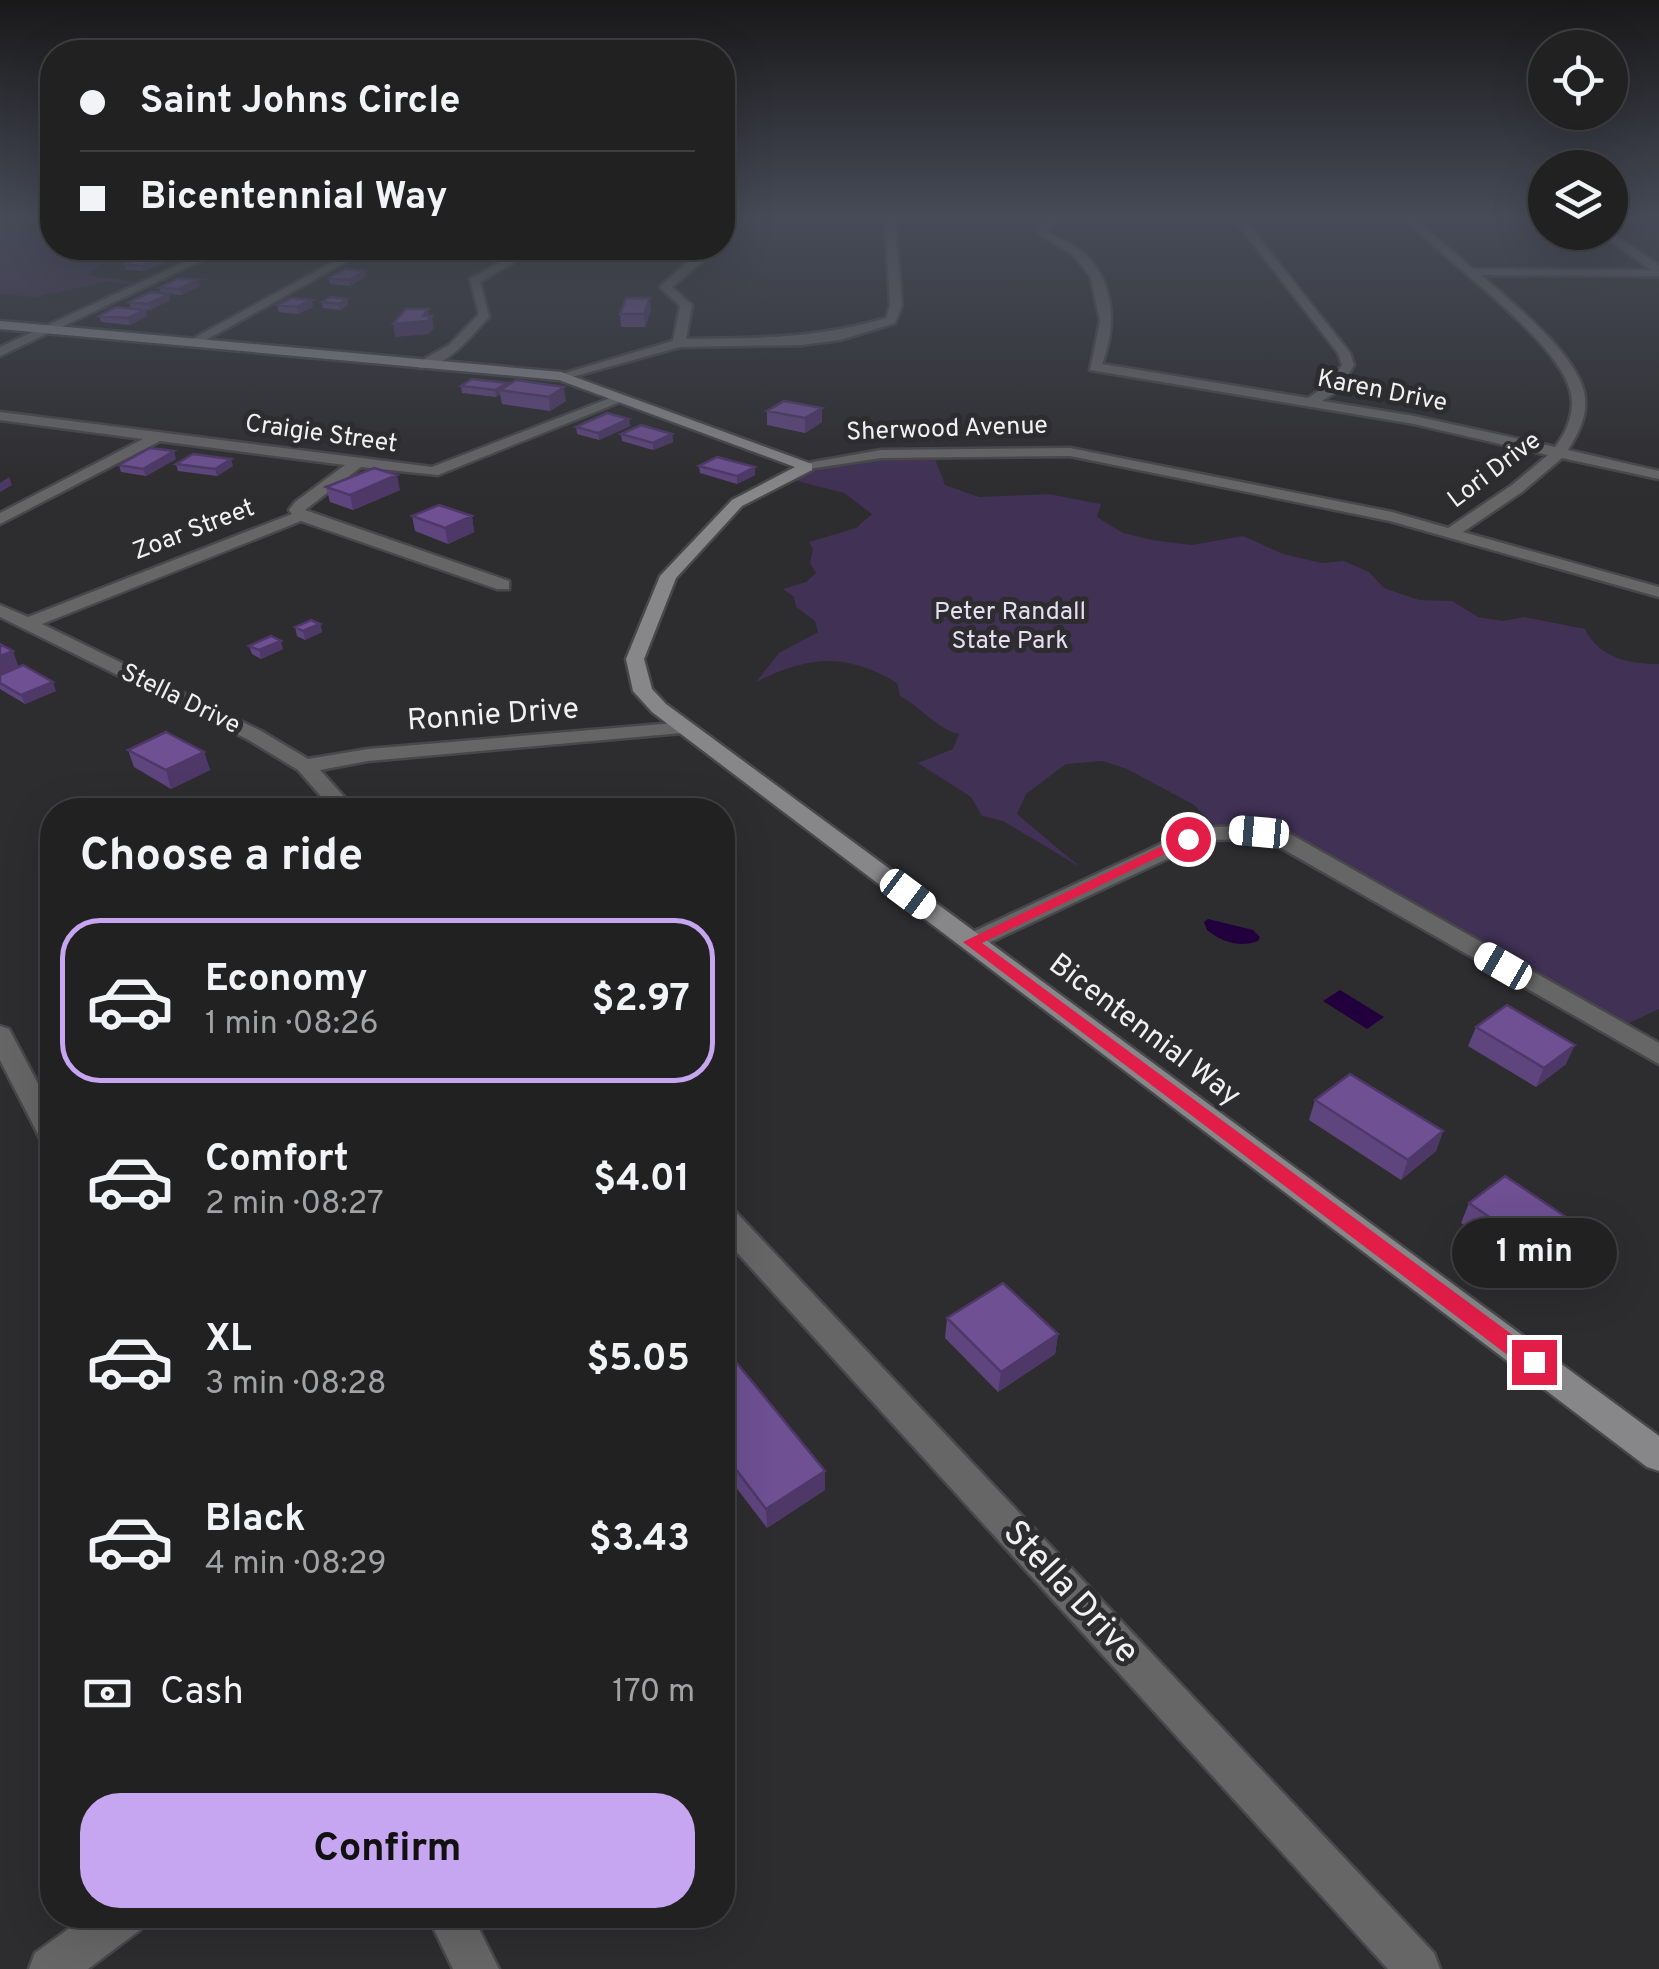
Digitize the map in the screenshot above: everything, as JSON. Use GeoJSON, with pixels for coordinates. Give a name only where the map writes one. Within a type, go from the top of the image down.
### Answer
{"type":"FeatureCollection","features":[{"type":"Feature","properties":{"kind":"street"},"geometry":{"type":"LineString","coordinates":[[0,352],[92,311]]}},
{"type":"Feature","properties":{"kind":"street"},"geometry":{"type":"LineString","coordinates":[[191,343],[250,311]]}},
{"type":"Feature","properties":{"kind":"street"},"geometry":{"type":"LineString","coordinates":[[424,364],[453,348],[484,315],[483,311]]}},
{"type":"Feature","properties":{"kind":"street"},"geometry":{"type":"LineString","coordinates":[[679,344],[685,311]]}},
{"type":"Feature","properties":{"kind":"street"},"geometry":{"type":"LineString","coordinates":[[561,376],[679,344],[801,341],[840,336],[891,320],[894,311]]}},
{"type":"Feature","properties":{"kind":"street","name":"Karen Drive"},"geometry":{"type":"LineString","coordinates":[[1106,311],[1108,330],[1095,367],[1313,401],[1560,450],[1659,475]]}},
{"type":"Feature","properties":{"kind":"street"},"geometry":{"type":"LineString","coordinates":[[1311,311],[1344,353],[1348,365],[1334,387],[1313,401]]}},
{"type":"Feature","properties":{"kind":"street","name":"Lori Drive"},"geometry":{"type":"LineString","coordinates":[[1452,532],[1560,450],[1574,432],[1578,392],[1568,372],[1508,311]]}},
{"type":"Feature","properties":{"kind":"street","name":"Sherwood Avenue"},"geometry":{"type":"LineString","coordinates":[[0,325],[561,376],[807,467],[881,454],[1070,452],[1452,532],[1659,592]]}},
{"type":"Feature","properties":{"kind":"street","name":"Craigie Street"},"geometry":{"type":"LineString","coordinates":[[0,416],[422,472],[447,469],[623,398]]}},
{"type":"Feature","properties":{"kind":"street"},"geometry":{"type":"LineString","coordinates":[[0,520],[158,436]]}},
{"type":"Feature","properties":{"kind":"street","name":"Zoar Street"},"geometry":{"type":"LineString","coordinates":[[15,624],[301,516],[297,510],[300,505],[358,462]]}},
{"type":"Feature","properties":{"kind":"street","name":"Bicentennial Way"},"geometry":{"type":"LineString","coordinates":[[807,467],[737,503],[668,576],[654,603],[635,659],[637,678],[659,708],[1659,1456]]}},
{"type":"Feature","properties":{"kind":"street"},"geometry":{"type":"LineString","coordinates":[[301,516],[503,585]]}},
{"type":"Feature","properties":{"kind":"street","name":"Stella Drive"},"geometry":{"type":"LineString","coordinates":[[0,610],[15,624],[254,735],[305,766],[334,798]]}},
{"type":"Feature","properties":{"kind":"street","name":"Ronnie Drive"},"geometry":{"type":"LineString","coordinates":[[305,766],[368,755],[686,728]]}},
{"type":"Feature","properties":{"kind":"street"},"geometry":{"type":"LineString","coordinates":[[971,942],[1202,833],[1259,832],[1310,855],[1659,1055]]}},
{"type":"Feature","properties":{"kind":"street"},"geometry":{"type":"LineString","coordinates":[[0,1034],[40,1112]]}},
{"type":"Feature","properties":{"kind":"street","name":"Stella Drive"},"geometry":{"type":"LineString","coordinates":[[735,1230],[1418,1969]]}},
{"type":"Feature","properties":{"kind":"street"},"geometry":{"type":"LineString","coordinates":[[51,1969],[108,1928]]}},
{"type":"Feature","properties":{"kind":"street"},"geometry":{"type":"LineString","coordinates":[[456,1928],[477,1969]]}},
{"type":"Feature","properties":{"kind":"green space","name":"Peter Randall State Park"},"geometry":{"type":"Polygon","coordinates":[[[891,456],[934,456],[945,485],[979,497],[1049,494],[1101,504],[1097,517],[1123,533],[1152,540],[1192,545],[1243,536],[1283,554],[1322,563],[1344,561],[1369,572],[1384,588],[1419,600],[1452,601],[1478,617],[1503,621],[1524,617],[1585,629],[1607,653],[1637,663],[1659,664],[1659,1009],[1606,1034],[1289,855],[1252,836],[1218,829],[1194,805],[1127,769],[1103,761],[1066,764],[1026,794],[1017,814],[1080,867],[1003,821],[982,816],[971,797],[918,763],[953,749],[959,734],[944,728],[900,696],[897,683],[860,666],[826,661],[793,667],[756,682],[779,653],[818,632],[815,621],[796,607],[794,597],[783,589],[806,582],[816,573],[810,563],[813,549],[809,542],[856,528],[872,514],[844,493],[786,478],[806,469],[891,456]]]}},
{"type":"Feature","properties":{"kind":"shaded area"},"geometry":{"type":"Polygon","coordinates":[[[1208,919],[1253,930],[1260,937],[1245,944],[1225,941],[1207,930],[1204,922],[1208,919]]]}},
{"type":"Feature","properties":{"kind":"shaded area"},"geometry":{"type":"Polygon","coordinates":[[[1340,990],[1384,1017],[1367,1029],[1323,1001],[1340,990]]]}},
{"type":"Feature","properties":{"kind":"building"},"geometry":{"type":"Polygon","coordinates":[[[109,311],[143,311],[128,318],[99,316],[109,311]]]}},
{"type":"Feature","properties":{"kind":"building"},"geometry":{"type":"Polygon","coordinates":[[[404,311],[427,311],[423,316],[432,316],[427,321],[393,324],[404,311]]]}},
{"type":"Feature","properties":{"kind":"building"},"geometry":{"type":"Polygon","coordinates":[[[621,311],[645,311],[644,314],[620,314],[621,311]]]}},
{"type":"Feature","properties":{"kind":"building"},"geometry":{"type":"Polygon","coordinates":[[[472,379],[507,383],[495,390],[461,386],[472,379]]]}},
{"type":"Feature","properties":{"kind":"building"},"geometry":{"type":"Polygon","coordinates":[[[516,380],[564,387],[549,397],[500,390],[516,380]]]}},
{"type":"Feature","properties":{"kind":"building"},"geometry":{"type":"Polygon","coordinates":[[[784,401],[822,408],[805,418],[767,411],[784,401]]]}},
{"type":"Feature","properties":{"kind":"building"},"geometry":{"type":"Polygon","coordinates":[[[607,413],[629,419],[598,433],[576,427],[607,413]]]}},
{"type":"Feature","properties":{"kind":"building"},"geometry":{"type":"Polygon","coordinates":[[[641,425],[672,434],[653,443],[621,434],[641,425]]]}},
{"type":"Feature","properties":{"kind":"building"},"geometry":{"type":"Polygon","coordinates":[[[150,448],[174,451],[143,469],[119,465],[150,448]]]}},
{"type":"Feature","properties":{"kind":"building"},"geometry":{"type":"Polygon","coordinates":[[[193,454],[231,459],[215,469],[176,464],[193,454]]]}},
{"type":"Feature","properties":{"kind":"building"},"geometry":{"type":"Polygon","coordinates":[[[717,457],[755,467],[737,476],[699,466],[717,457]]]}},
{"type":"Feature","properties":{"kind":"building"},"geometry":{"type":"Polygon","coordinates":[[[374,468],[397,475],[350,495],[326,487],[374,468]]]}},
{"type":"Feature","properties":{"kind":"building"},"geometry":{"type":"Polygon","coordinates":[[[439,505],[472,516],[445,528],[412,516],[439,505]]]}},
{"type":"Feature","properties":{"kind":"building"},"geometry":{"type":"Polygon","coordinates":[[[311,620],[320,624],[303,631],[295,627],[311,620]]]}},
{"type":"Feature","properties":{"kind":"building"},"geometry":{"type":"Polygon","coordinates":[[[271,636],[281,641],[259,650],[249,646],[271,636]]]}},
{"type":"Feature","properties":{"kind":"building"},"geometry":{"type":"Polygon","coordinates":[[[0,644],[13,651],[0,656],[0,644]]]}},
{"type":"Feature","properties":{"kind":"building"},"geometry":{"type":"Polygon","coordinates":[[[23,665],[53,682],[21,695],[0,683],[0,675],[23,665]]]}},
{"type":"Feature","properties":{"kind":"building"},"geometry":{"type":"Polygon","coordinates":[[[166,732],[204,752],[166,770],[128,750],[166,732]]]}},
{"type":"Feature","properties":{"kind":"building"},"geometry":{"type":"Polygon","coordinates":[[[1507,1005],[1575,1045],[1544,1068],[1476,1027],[1507,1005]]]}},
{"type":"Feature","properties":{"kind":"building"},"geometry":{"type":"Polygon","coordinates":[[[1350,1074],[1443,1131],[1408,1160],[1315,1100],[1350,1074]]]}},
{"type":"Feature","properties":{"kind":"building"},"geometry":{"type":"Polygon","coordinates":[[[1505,1176],[1572,1221],[1537,1250],[1469,1203],[1505,1176]]]}},
{"type":"Feature","properties":{"kind":"building"},"geometry":{"type":"Polygon","coordinates":[[[1003,1283],[1058,1334],[1001,1372],[947,1318],[1003,1283]]]}},
{"type":"Feature","properties":{"kind":"building"},"geometry":{"type":"Polygon","coordinates":[[[735,1363],[825,1471],[766,1509],[735,1468],[735,1363]]]}},
{"type":"Feature","properties":{"kind":"route"},"geometry":{"type":"LineString","coordinates":[[1188,839],[971,942],[1534,1362]]}}]}
